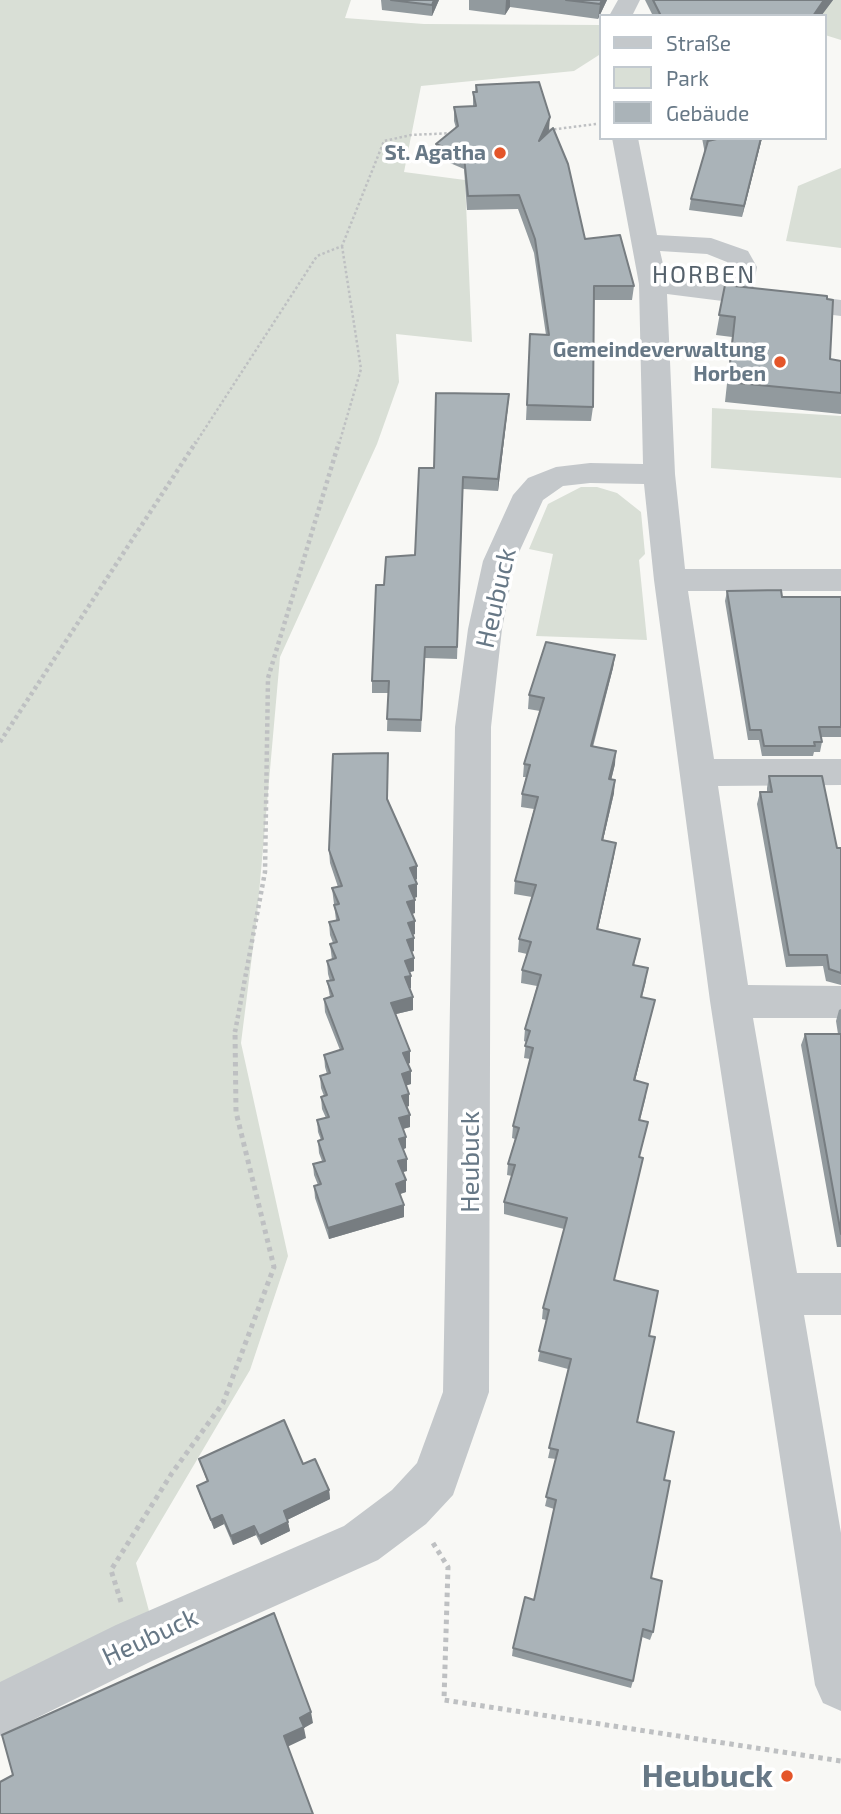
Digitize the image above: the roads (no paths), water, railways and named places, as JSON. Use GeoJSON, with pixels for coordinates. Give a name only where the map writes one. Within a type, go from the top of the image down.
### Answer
{"type":"FeatureCollection","features":[{"type":"Feature","properties":{"kind":"street"},"geometry":{"type":"LineString","coordinates":[[625,140],[653,284],[659,474],[670,580],[730,1001],[841,1685]]}},
{"type":"Feature","properties":{"kind":"street"},"geometry":{"type":"LineString","coordinates":[[645,242],[711,246],[737,257],[743,267],[738,294]]}},
{"type":"Feature","properties":{"kind":"street"},"geometry":{"type":"LineString","coordinates":[[653,284],[841,308]]}},
{"type":"Feature","properties":{"kind":"street","name":"Heubuck"},"geometry":{"type":"LineString","coordinates":[[0,1710],[134,1643],[361,1543],[410,1507],[436,1478],[466,1392],[473,727],[485,629],[499,561],[529,495],[539,485],[556,477],[590,473],[659,474]]}},
{"type":"Feature","properties":{"kind":"street"},"geometry":{"type":"LineString","coordinates":[[670,580],[841,580]]}},
{"type":"Feature","properties":{"kind":"street"},"geometry":{"type":"LineString","coordinates":[[698,773],[841,772]]}},
{"type":"Feature","properties":{"kind":"street"},"geometry":{"type":"LineString","coordinates":[[730,1001],[841,1002]]}},
{"type":"Feature","properties":{"kind":"street"},"geometry":{"type":"LineString","coordinates":[[776,1294],[841,1294]]}},
{"type":"Feature","properties":{"kind":"place","name":"St. Agatha"},"geometry":{"type":"Point","coordinates":[500,153]}},
{"type":"Feature","properties":{"kind":"place","name":"Gemeindeverwaltung Horben"},"geometry":{"type":"Point","coordinates":[780,362]}},
{"type":"Feature","properties":{"kind":"place","name":"Heubuck"},"geometry":{"type":"Point","coordinates":[787,1776]}},
{"type":"Feature","properties":{"kind":"district","name":"HORBEN"},"geometry":{"type":"Point","coordinates":[704,275]}}]}
